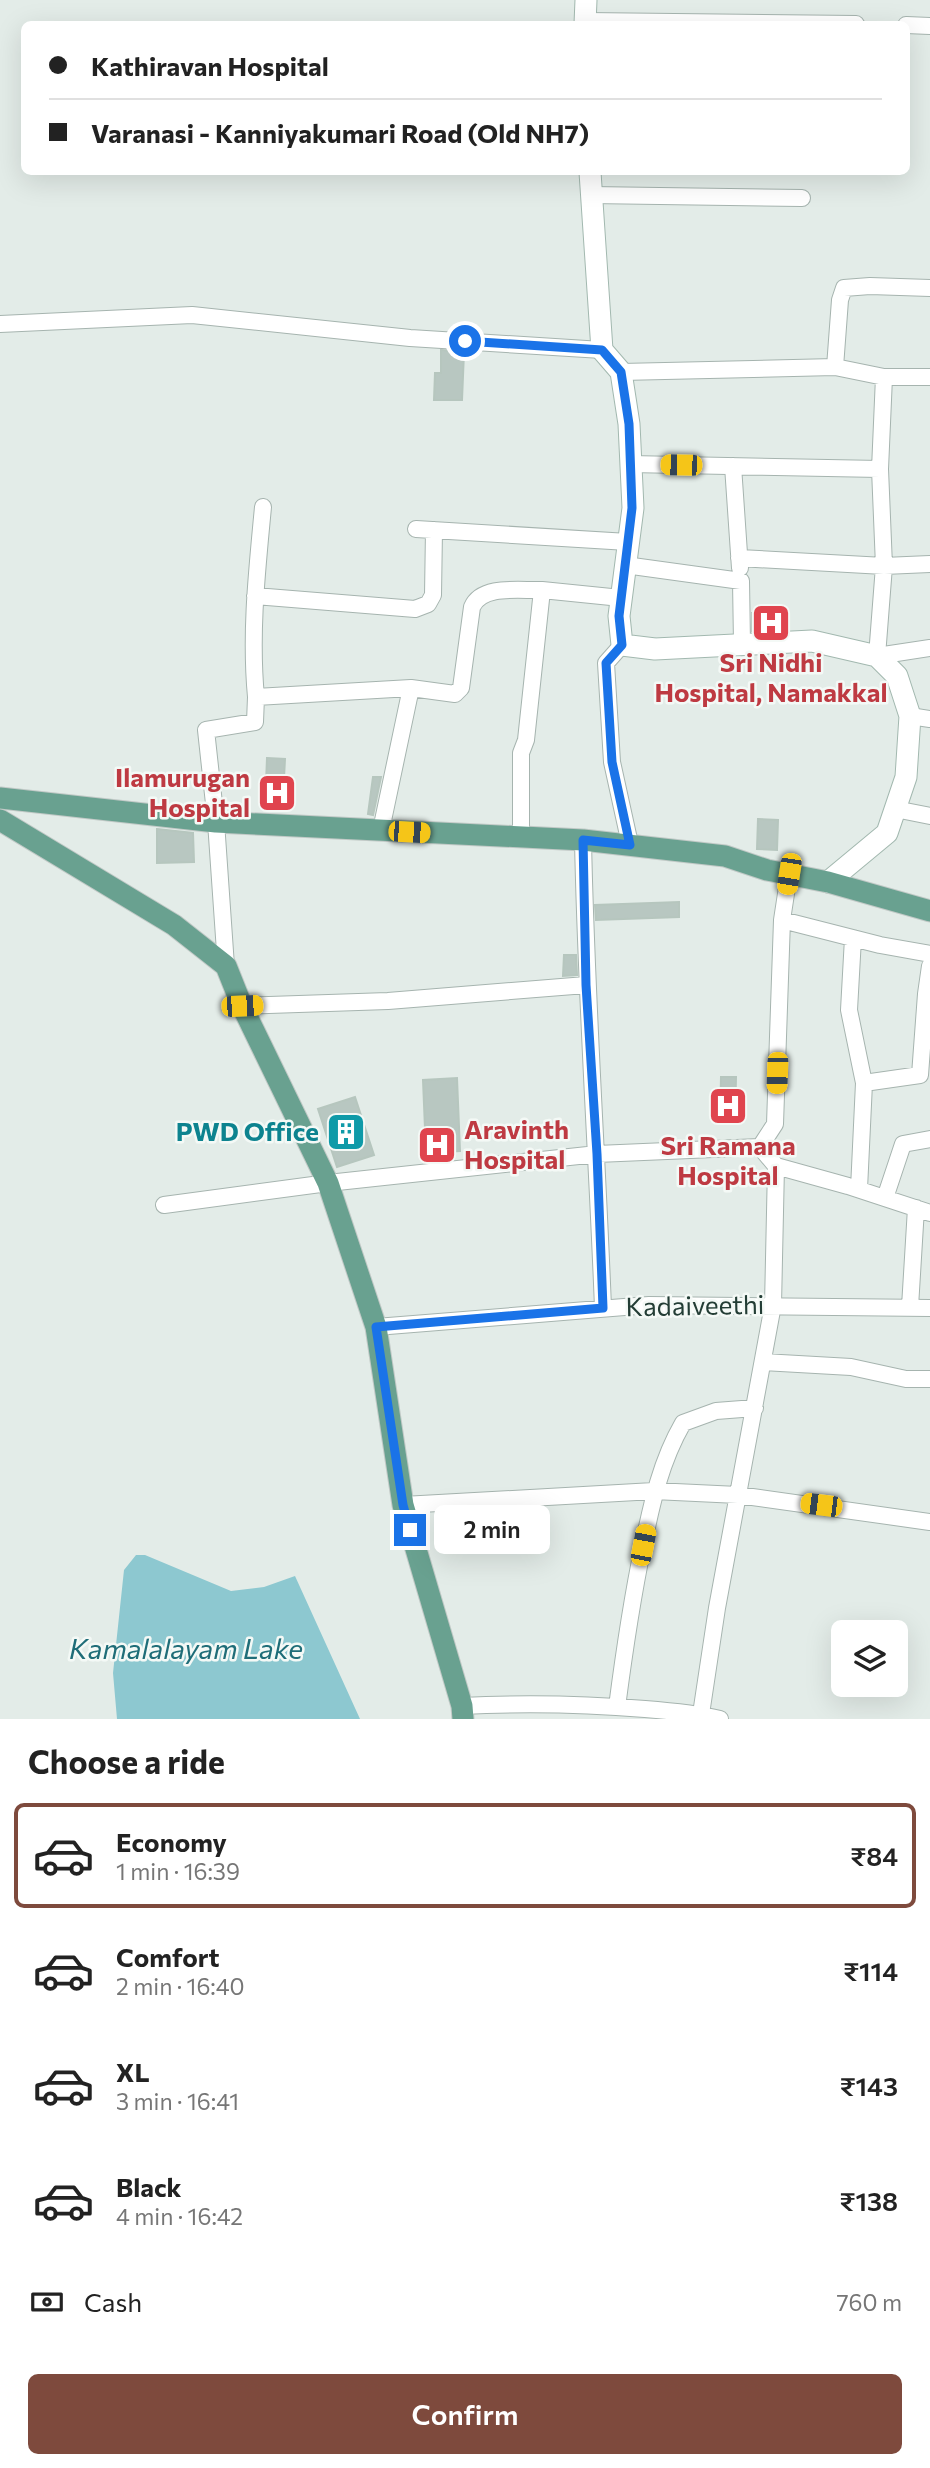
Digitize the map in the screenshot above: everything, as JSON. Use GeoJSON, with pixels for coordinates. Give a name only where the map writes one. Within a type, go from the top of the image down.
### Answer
{"type":"FeatureCollection","features":[{"type":"Feature","properties":{"kind":"main road"},"geometry":{"type":"LineString","coordinates":[[0,798],[216,822],[583,840],[725,856],[767,870],[828,882],[930,911]]}},
{"type":"Feature","properties":{"kind":"main road"},"geometry":{"type":"LineString","coordinates":[[0,820],[174,925],[226,966],[242,1006],[328,1183],[376,1327],[403,1505],[463,1712]]}},
{"type":"Feature","properties":{"kind":"street"},"geometry":{"type":"LineString","coordinates":[[585,15],[708,21]]}},
{"type":"Feature","properties":{"kind":"street"},"geometry":{"type":"LineString","coordinates":[[910,25],[930,26]]}},
{"type":"Feature","properties":{"kind":"street"},"geometry":{"type":"LineString","coordinates":[[590,175],[602,350],[621,372],[629,424],[632,508],[619,616],[622,645],[606,663],[612,762],[630,845]]}},
{"type":"Feature","properties":{"kind":"street"},"geometry":{"type":"LineString","coordinates":[[590,195],[802,198]]}},
{"type":"Feature","properties":{"kind":"street"},"geometry":{"type":"LineString","coordinates":[[835,367],[840,300],[844,288],[930,288]]}},
{"type":"Feature","properties":{"kind":"street"},"geometry":{"type":"LineString","coordinates":[[0,324],[192,315],[410,338],[602,350]]}},
{"type":"Feature","properties":{"kind":"street"},"geometry":{"type":"LineString","coordinates":[[621,372],[835,367],[884,377],[930,377]]}},
{"type":"Feature","properties":{"kind":"street"},"geometry":{"type":"LineString","coordinates":[[828,882],[887,833],[906,777],[920,718],[897,676],[877,656],[884,566],[880,469],[884,377]]}},
{"type":"Feature","properties":{"kind":"street"},"geometry":{"type":"LineString","coordinates":[[630,464],[880,469]]}},
{"type":"Feature","properties":{"kind":"street"},"geometry":{"type":"LineString","coordinates":[[733,466],[741,581],[742,643]]}},
{"type":"Feature","properties":{"kind":"street"},"geometry":{"type":"LineString","coordinates":[[226,966],[216,822],[206,730],[255,722],[255,596],[263,507]]}},
{"type":"Feature","properties":{"kind":"street"},"geometry":{"type":"LineString","coordinates":[[416,529],[628,542]]}},
{"type":"Feature","properties":{"kind":"street"},"geometry":{"type":"LineString","coordinates":[[255,596],[415,609],[428,604],[433,595],[434,530]]}},
{"type":"Feature","properties":{"kind":"street"},"geometry":{"type":"LineString","coordinates":[[739,558],[884,566],[930,564]]}},
{"type":"Feature","properties":{"kind":"street"},"geometry":{"type":"LineString","coordinates":[[625,565],[741,581]]}},
{"type":"Feature","properties":{"kind":"street"},"geometry":{"type":"LineString","coordinates":[[256,697],[411,688],[455,694],[461,688],[472,607],[475,599],[485,593],[542,590],[621,598]]}},
{"type":"Feature","properties":{"kind":"street"},"geometry":{"type":"LineString","coordinates":[[521,837],[521,753],[526,740],[542,590]]}},
{"type":"Feature","properties":{"kind":"street"},"geometry":{"type":"LineString","coordinates":[[622,645],[655,649],[812,640],[877,656],[908,649],[930,648]]}},
{"type":"Feature","properties":{"kind":"street"},"geometry":{"type":"LineString","coordinates":[[381,830],[411,688]]}},
{"type":"Feature","properties":{"kind":"street"},"geometry":{"type":"LineString","coordinates":[[895,809],[930,816]]}},
{"type":"Feature","properties":{"kind":"street"},"geometry":{"type":"LineString","coordinates":[[583,840],[586,985],[597,1154],[603,1308]]}},
{"type":"Feature","properties":{"kind":"street"},"geometry":{"type":"LineString","coordinates":[[760,1147],[775,1124],[782,920],[789,874]]}},
{"type":"Feature","properties":{"kind":"street"},"geometry":{"type":"LineString","coordinates":[[782,920],[930,954]]}},
{"type":"Feature","properties":{"kind":"street"},"geometry":{"type":"LineString","coordinates":[[853,938],[849,1010],[864,1083],[859,1189]]}},
{"type":"Feature","properties":{"kind":"street"},"geometry":{"type":"LineString","coordinates":[[864,1083],[920,1076],[930,966]]}},
{"type":"Feature","properties":{"kind":"street"},"geometry":{"type":"LineString","coordinates":[[242,1006],[388,1002],[586,985]]}},
{"type":"Feature","properties":{"kind":"street"},"geometry":{"type":"LineString","coordinates":[[885,1198],[903,1144],[930,1139]]}},
{"type":"Feature","properties":{"kind":"street"},"geometry":{"type":"LineString","coordinates":[[164,1205],[328,1183],[597,1154],[760,1147]]}},
{"type":"Feature","properties":{"kind":"street"},"geometry":{"type":"LineString","coordinates":[[760,1147],[776,1166],[859,1189],[923,1211],[910,1307]]}},
{"type":"Feature","properties":{"kind":"street"},"geometry":{"type":"LineString","coordinates":[[701,1714],[717,1608],[773,1305],[776,1166]]}},
{"type":"Feature","properties":{"kind":"street","name":"Kadaiveethi"},"geometry":{"type":"LineString","coordinates":[[376,1327],[649,1305],[930,1308]]}},
{"type":"Feature","properties":{"kind":"street"},"geometry":{"type":"LineString","coordinates":[[763,1362],[851,1367],[906,1379],[930,1380]]}},
{"type":"Feature","properties":{"kind":"street"},"geometry":{"type":"LineString","coordinates":[[617,1707],[632,1599],[654,1491],[669,1446],[682,1423],[716,1411],[755,1408]]}},
{"type":"Feature","properties":{"kind":"street"},"geometry":{"type":"LineString","coordinates":[[403,1505],[654,1491],[738,1494],[930,1522]]}},
{"type":"Feature","properties":{"kind":"street"},"geometry":{"type":"LineString","coordinates":[[463,1712],[503,1704],[617,1707],[701,1714],[720,1719]]}},
{"type":"Feature","properties":{"kind":"water","name":"Kamalalayam Lake"},"geometry":{"type":"Polygon","coordinates":[[[136,1555],[145,1555],[231,1591],[264,1587],[295,1576],[360,1719],[117,1719],[113,1673],[124,1570],[136,1555]]]}},
{"type":"Feature","properties":{"kind":"building"},"geometry":{"type":"Polygon","coordinates":[[[441,350],[464,352],[462,400],[434,400],[435,373],[441,373],[441,350]]]}},
{"type":"Feature","properties":{"kind":"building"},"geometry":{"type":"Polygon","coordinates":[[[787,612],[787,629],[752,631],[752,613],[787,612]]]}},
{"type":"Feature","properties":{"kind":"building"},"geometry":{"type":"Polygon","coordinates":[[[267,758],[285,759],[284,778],[291,778],[290,810],[265,809],[267,758]]]}},
{"type":"Feature","properties":{"kind":"building"},"geometry":{"type":"Polygon","coordinates":[[[373,777],[381,777],[373,815],[368,814],[373,777]]]}},
{"type":"Feature","properties":{"kind":"building"},"geometry":{"type":"Polygon","coordinates":[[[758,819],[778,820],[777,850],[757,849],[758,819]]]}},
{"type":"Feature","properties":{"kind":"building"},"geometry":{"type":"Polygon","coordinates":[[[157,829],[193,833],[194,862],[157,863],[157,829]]]}},
{"type":"Feature","properties":{"kind":"building"},"geometry":{"type":"Polygon","coordinates":[[[679,902],[679,917],[596,920],[595,905],[679,902]]]}},
{"type":"Feature","properties":{"kind":"building"},"geometry":{"type":"Polygon","coordinates":[[[564,955],[576,955],[577,975],[563,976],[564,955]]]}},
{"type":"Feature","properties":{"kind":"building"},"geometry":{"type":"Polygon","coordinates":[[[721,1077],[736,1077],[735,1122],[720,1122],[721,1077]]]}},
{"type":"Feature","properties":{"kind":"building"},"geometry":{"type":"Polygon","coordinates":[[[457,1078],[460,1151],[426,1153],[423,1080],[457,1078]]]}},
{"type":"Feature","properties":{"kind":"building","name":"PWD Office"},"geometry":{"type":"Polygon","coordinates":[[[355,1097],[374,1155],[337,1167],[318,1109],[355,1097]]]}},
{"type":"Feature","properties":{"kind":"place","name":"Sri Nidhi Hospital, Namakkal"},"geometry":{"type":"Point","coordinates":[771,623]}},
{"type":"Feature","properties":{"kind":"place","name":"Ilamurugan Hospital"},"geometry":{"type":"Point","coordinates":[277,793]}},
{"type":"Feature","properties":{"kind":"place","name":"Sri Ramana Hospital"},"geometry":{"type":"Point","coordinates":[728,1106]}},
{"type":"Feature","properties":{"kind":"place","name":"PWD Office"},"geometry":{"type":"Point","coordinates":[346,1132]}},
{"type":"Feature","properties":{"kind":"place","name":"Aravinth Hospital"},"geometry":{"type":"Point","coordinates":[437,1145]}},
{"type":"Feature","properties":{"kind":"route"},"geometry":{"type":"LineString","coordinates":[[410,1530],[403,1505],[376,1327],[603,1308],[597,1154],[586,985],[583,840],[630,845],[612,762],[606,663],[622,645],[619,616],[632,508],[629,424],[621,372],[602,350],[465,341]]}}]}
